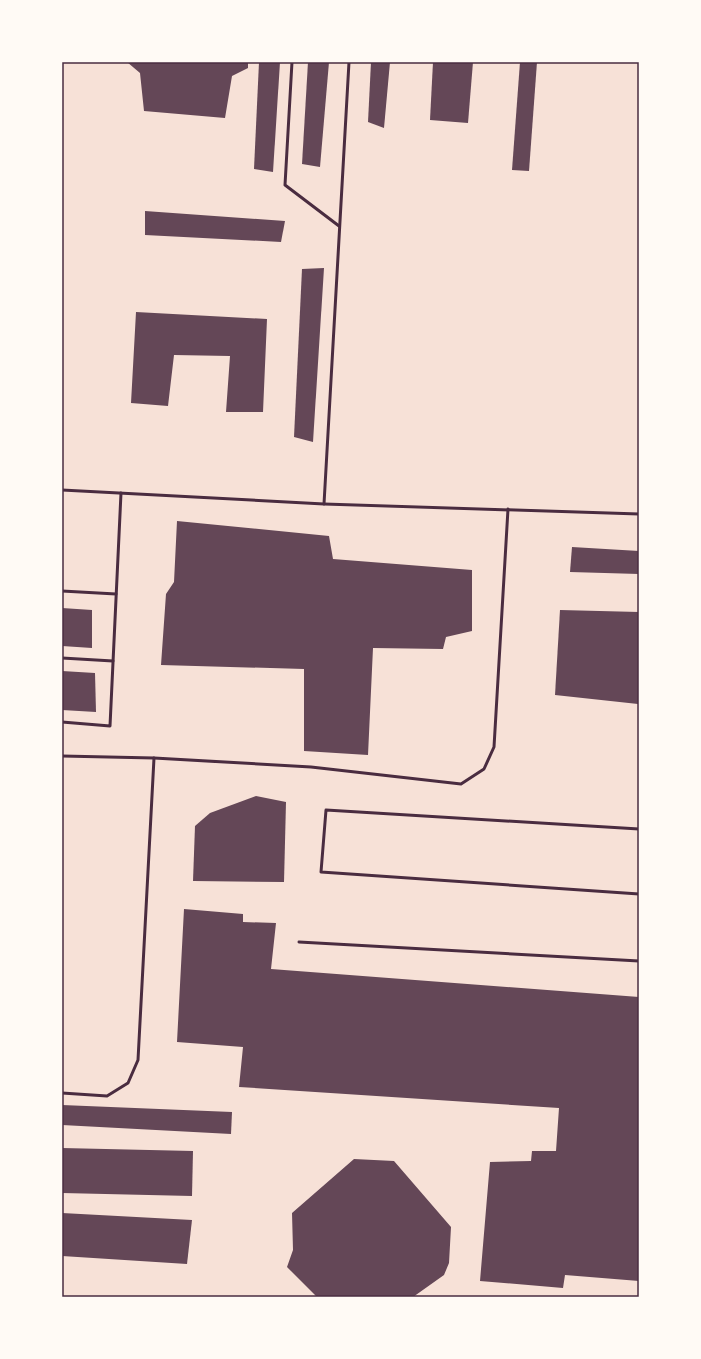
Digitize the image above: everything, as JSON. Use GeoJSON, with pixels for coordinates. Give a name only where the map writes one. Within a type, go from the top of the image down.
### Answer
{"type":"FeatureCollection","features":[{"type":"Feature","properties":{"kind":"lane"},"geometry":{"type":"LineString","coordinates":[[292,62],[285,185],[339,226]]}},
{"type":"Feature","properties":{"kind":"lane"},"geometry":{"type":"LineString","coordinates":[[324,504],[349,62]]}},
{"type":"Feature","properties":{"kind":"lane"},"geometry":{"type":"LineString","coordinates":[[62,490],[324,504],[639,514]]}},
{"type":"Feature","properties":{"kind":"lane"},"geometry":{"type":"LineString","coordinates":[[62,722],[110,726],[121,493]]}},
{"type":"Feature","properties":{"kind":"lane"},"geometry":{"type":"LineString","coordinates":[[62,756],[154,758],[311,767],[461,784],[484,769],[494,747],[508,509]]}},
{"type":"Feature","properties":{"kind":"lane"},"geometry":{"type":"LineString","coordinates":[[62,590],[116,594]]}},
{"type":"Feature","properties":{"kind":"lane"},"geometry":{"type":"LineString","coordinates":[[62,658],[113,661]]}},
{"type":"Feature","properties":{"kind":"lane"},"geometry":{"type":"LineString","coordinates":[[62,1093],[108,1096],[128,1084],[138,1060],[154,758]]}},
{"type":"Feature","properties":{"kind":"lane"},"geometry":{"type":"LineString","coordinates":[[639,828],[326,810],[321,872],[639,894]]}},
{"type":"Feature","properties":{"kind":"lane"},"geometry":{"type":"LineString","coordinates":[[300,942],[639,961]]}},
{"type":"Feature","properties":{"kind":"building"},"geometry":{"type":"Polygon","coordinates":[[[127,62],[248,62],[248,68],[232,76],[225,118],[144,111],[140,73],[127,62]]]}},
{"type":"Feature","properties":{"kind":"building"},"geometry":{"type":"Polygon","coordinates":[[[259,62],[280,62],[273,172],[254,169],[259,62]]]}},
{"type":"Feature","properties":{"kind":"building"},"geometry":{"type":"Polygon","coordinates":[[[308,62],[329,62],[320,167],[302,164],[308,62]]]}},
{"type":"Feature","properties":{"kind":"building"},"geometry":{"type":"Polygon","coordinates":[[[371,62],[390,62],[384,128],[368,122],[371,62]]]}},
{"type":"Feature","properties":{"kind":"building"},"geometry":{"type":"Polygon","coordinates":[[[433,62],[473,62],[468,123],[430,120],[433,62]]]}},
{"type":"Feature","properties":{"kind":"building"},"geometry":{"type":"Polygon","coordinates":[[[520,62],[537,62],[529,171],[512,170],[520,62]]]}},
{"type":"Feature","properties":{"kind":"building"},"geometry":{"type":"Polygon","coordinates":[[[145,211],[285,221],[281,242],[145,235],[145,211]]]}},
{"type":"Feature","properties":{"kind":"building"},"geometry":{"type":"Polygon","coordinates":[[[324,268],[313,442],[294,437],[302,269],[324,268]]]}},
{"type":"Feature","properties":{"kind":"building"},"geometry":{"type":"Polygon","coordinates":[[[136,312],[267,319],[263,412],[226,412],[230,356],[174,355],[168,406],[131,403],[136,312]]]}},
{"type":"Feature","properties":{"kind":"building"},"geometry":{"type":"Polygon","coordinates":[[[177,521],[329,536],[333,559],[472,570],[472,631],[446,637],[443,649],[373,648],[368,755],[304,751],[304,669],[161,665],[166,594],[174,582],[177,521]]]}},
{"type":"Feature","properties":{"kind":"building"},"geometry":{"type":"Polygon","coordinates":[[[572,547],[639,551],[639,574],[570,572],[572,547]]]}},
{"type":"Feature","properties":{"kind":"building"},"geometry":{"type":"Polygon","coordinates":[[[62,608],[92,610],[92,648],[62,646],[62,608]]]}},
{"type":"Feature","properties":{"kind":"building"},"geometry":{"type":"Polygon","coordinates":[[[560,610],[639,612],[638,704],[555,695],[560,610]]]}},
{"type":"Feature","properties":{"kind":"building"},"geometry":{"type":"Polygon","coordinates":[[[62,671],[95,673],[96,712],[62,710],[62,671]]]}},
{"type":"Feature","properties":{"kind":"building"},"geometry":{"type":"Polygon","coordinates":[[[256,796],[286,802],[284,882],[193,881],[195,826],[210,813],[256,796]]]}},
{"type":"Feature","properties":{"kind":"building"},"geometry":{"type":"Polygon","coordinates":[[[184,909],[243,914],[243,922],[276,923],[271,969],[639,997],[639,1281],[565,1275],[563,1288],[480,1281],[490,1162],[531,1161],[532,1151],[556,1151],[559,1108],[239,1087],[243,1047],[177,1042],[184,909]]]}},
{"type":"Feature","properties":{"kind":"building"},"geometry":{"type":"Polygon","coordinates":[[[62,1105],[232,1112],[231,1134],[62,1125],[62,1105]]]}},
{"type":"Feature","properties":{"kind":"building"},"geometry":{"type":"Polygon","coordinates":[[[62,1148],[193,1151],[192,1196],[62,1193],[62,1148]]]}},
{"type":"Feature","properties":{"kind":"building"},"geometry":{"type":"Polygon","coordinates":[[[354,1159],[394,1161],[451,1227],[449,1263],[444,1275],[413,1297],[317,1297],[287,1267],[293,1250],[292,1213],[354,1159]]]}},
{"type":"Feature","properties":{"kind":"building"},"geometry":{"type":"Polygon","coordinates":[[[62,1213],[192,1220],[187,1264],[62,1256],[62,1213]]]}}]}
